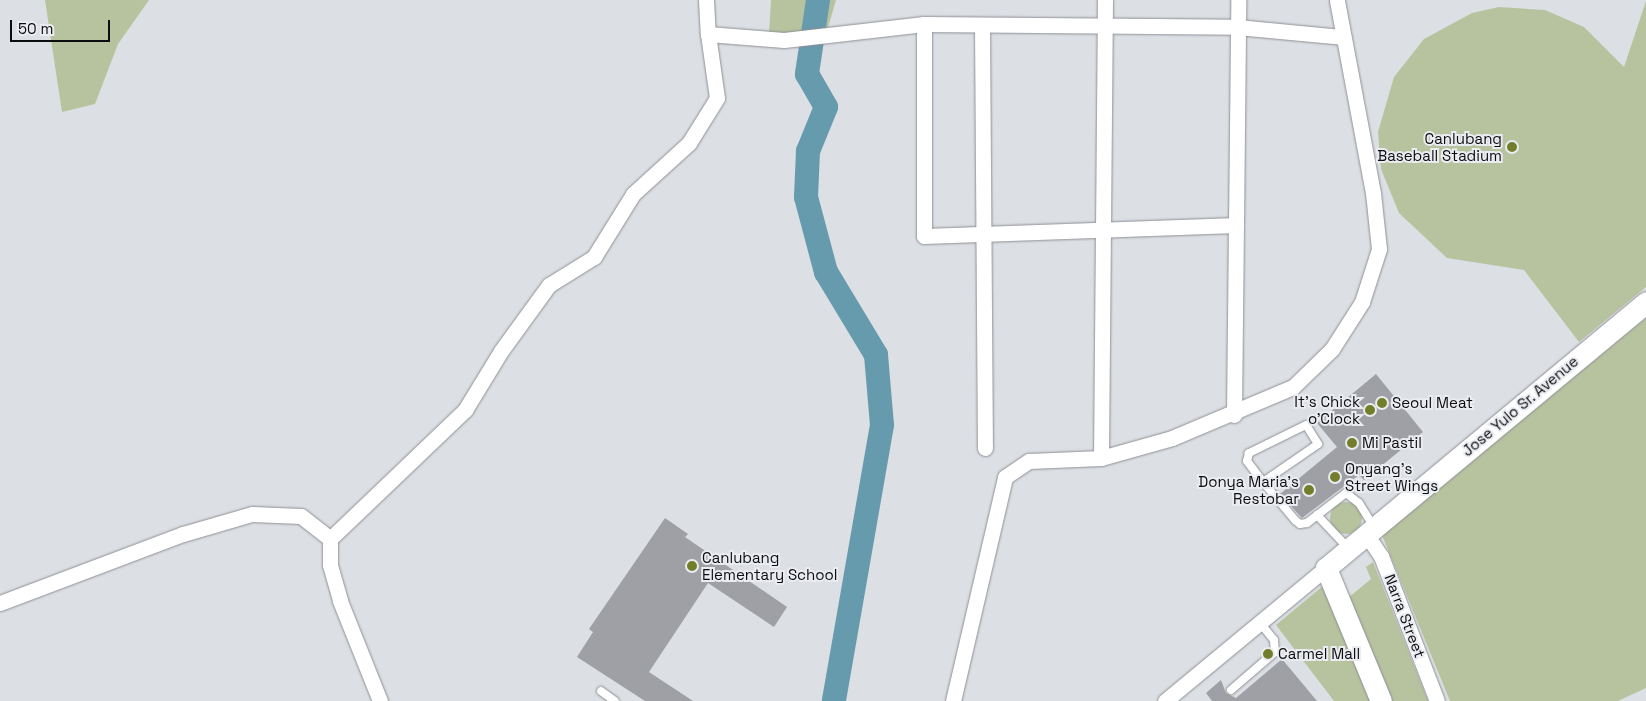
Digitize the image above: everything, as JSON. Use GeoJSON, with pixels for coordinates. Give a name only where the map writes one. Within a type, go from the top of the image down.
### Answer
{"type":"FeatureCollection","features":[{"type":"Feature","properties":{"kind":"street"},"geometry":{"type":"LineString","coordinates":[[380,701],[340,600],[330,565],[330,539],[465,410],[501,351],[549,285],[594,257],[633,194],[689,143],[717,98],[708,34],[706,0]]}},
{"type":"Feature","properties":{"kind":"street"},"geometry":{"type":"LineString","coordinates":[[1100,458],[1106,228],[1106,0]]}},
{"type":"Feature","properties":{"kind":"street"},"geometry":{"type":"LineString","coordinates":[[1234,415],[1238,0]]}},
{"type":"Feature","properties":{"kind":"street"},"geometry":{"type":"LineString","coordinates":[[953,701],[1005,477],[1029,461],[1100,458],[1172,438],[1234,415],[1293,387],[1332,349],[1362,302],[1379,249],[1373,193],[1342,37],[1337,0]]}},
{"type":"Feature","properties":{"kind":"street"},"geometry":{"type":"LineString","coordinates":[[708,34],[784,40],[824,38],[924,24],[1106,28],[1237,27],[1342,37]]}},
{"type":"Feature","properties":{"kind":"street"},"geometry":{"type":"LineString","coordinates":[[924,24],[924,236],[1106,228],[1236,225]]}},
{"type":"Feature","properties":{"kind":"street"},"geometry":{"type":"LineString","coordinates":[[982,25],[985,448]]}},
{"type":"Feature","properties":{"kind":"street","name":"Jose Yulo Sr. Avenue"},"geometry":{"type":"LineString","coordinates":[[1326,568],[1641,306]]}},
{"type":"Feature","properties":{"kind":"street"},"geometry":{"type":"LineString","coordinates":[[0,603],[183,534],[252,514],[301,516],[330,539]]}},
{"type":"Feature","properties":{"kind":"street","name":"Narra Street"},"geometry":{"type":"LineString","coordinates":[[1370,530],[1438,701]]}},
{"type":"Feature","properties":{"kind":"street"},"geometry":{"type":"LineString","coordinates":[[1165,701],[1326,568],[1381,701]]}},
{"type":"Feature","properties":{"kind":"lane"},"geometry":{"type":"LineString","coordinates":[[1263,482],[1318,444],[1308,426],[1299,425],[1246,456],[1263,482],[1300,524],[1317,515],[1346,493],[1359,503],[1370,530]]}},
{"type":"Feature","properties":{"kind":"lane"},"geometry":{"type":"LineString","coordinates":[[1317,515],[1349,548]]}},
{"type":"Feature","properties":{"kind":"lane"},"geometry":{"type":"LineString","coordinates":[[1231,690],[1275,652],[1274,640],[1260,623]]}},
{"type":"Feature","properties":{"kind":"lane"},"geometry":{"type":"LineString","coordinates":[[601,691],[615,701]]}},
{"type":"Feature","properties":{"kind":"green space"},"geometry":{"type":"Polygon","coordinates":[[[45,0],[149,0],[118,44],[95,104],[62,112],[45,0]]]}},
{"type":"Feature","properties":{"kind":"green space"},"geometry":{"type":"Polygon","coordinates":[[[771,0],[836,0],[827,31],[769,34],[771,0]]]}},
{"type":"Feature","properties":{"kind":"green space","name":"Canlubang Baseball Stadium"},"geometry":{"type":"Polygon","coordinates":[[[1646,1],[1646,287],[1579,342],[1524,270],[1447,258],[1399,213],[1381,169],[1378,132],[1394,77],[1424,39],[1472,13],[1499,7],[1545,10],[1584,27],[1624,67],[1646,1]]]}},
{"type":"Feature","properties":{"kind":"green space"},"geometry":{"type":"Polygon","coordinates":[[[1646,318],[1646,688],[1618,701],[1450,701],[1382,535],[1646,318]]]}},
{"type":"Feature","properties":{"kind":"green space"},"geometry":{"type":"Polygon","coordinates":[[[1346,502],[1352,503],[1357,507],[1361,512],[1361,524],[1357,529],[1352,533],[1346,534],[1340,533],[1335,529],[1331,524],[1330,518],[1331,512],[1335,507],[1340,503],[1346,502]]]}},
{"type":"Feature","properties":{"kind":"green space"},"geometry":{"type":"Polygon","coordinates":[[[1373,562],[1428,701],[1389,701],[1348,598],[1371,579],[1366,567],[1373,562]]]}},
{"type":"Feature","properties":{"kind":"green space"},"geometry":{"type":"Polygon","coordinates":[[[1324,585],[1374,701],[1334,701],[1276,625],[1324,585]]]}},
{"type":"Feature","properties":{"kind":"building"},"geometry":{"type":"Polygon","coordinates":[[[1376,374],[1423,432],[1364,480],[1359,475],[1302,518],[1280,494],[1337,447],[1317,423],[1376,374]]]}},
{"type":"Feature","properties":{"kind":"building"},"geometry":{"type":"Polygon","coordinates":[[[665,518],[688,534],[685,537],[787,607],[774,627],[708,583],[649,672],[693,701],[645,701],[577,657],[593,632],[589,629],[665,518]]]}},
{"type":"Feature","properties":{"kind":"building"},"geometry":{"type":"Polygon","coordinates":[[[1282,659],[1317,701],[1212,701],[1206,693],[1221,680],[1226,693],[1236,698],[1282,659]]]}},
{"type":"Feature","properties":{"kind":"waterway"},"geometry":{"type":"LineString","coordinates":[[818,0],[807,74],[826,107],[808,151],[806,197],[826,272],[876,355],[882,425],[834,701]]}},
{"type":"Feature","properties":{"kind":"place","name":"Canlubang Baseball Stadium"},"geometry":{"type":"Point","coordinates":[1512,147]}},
{"type":"Feature","properties":{"kind":"place","name":"Seoul Meat"},"geometry":{"type":"Point","coordinates":[1382,403]}},
{"type":"Feature","properties":{"kind":"place","name":"It's Chick o'Clock"},"geometry":{"type":"Point","coordinates":[1370,410]}},
{"type":"Feature","properties":{"kind":"place","name":"Mi Pastil"},"geometry":{"type":"Point","coordinates":[1352,443]}},
{"type":"Feature","properties":{"kind":"place","name":"Onyang's Street Wings"},"geometry":{"type":"Point","coordinates":[1335,477]}},
{"type":"Feature","properties":{"kind":"place","name":"Donya Maria's Restobar"},"geometry":{"type":"Point","coordinates":[1309,490]}},
{"type":"Feature","properties":{"kind":"place","name":"Canlubang Elementary School"},"geometry":{"type":"Point","coordinates":[692,566]}},
{"type":"Feature","properties":{"kind":"place","name":"Carmel Mall"},"geometry":{"type":"Point","coordinates":[1268,654]}}]}
